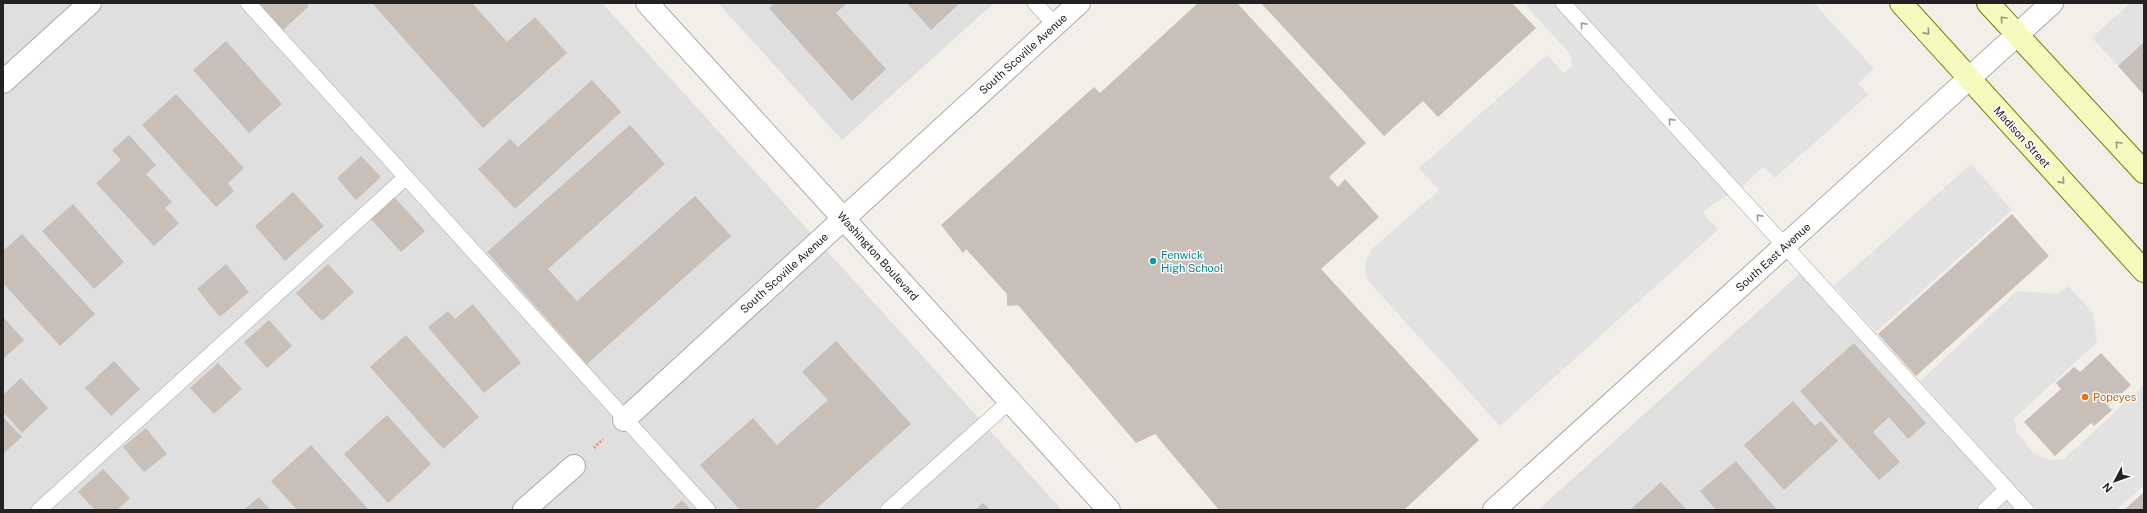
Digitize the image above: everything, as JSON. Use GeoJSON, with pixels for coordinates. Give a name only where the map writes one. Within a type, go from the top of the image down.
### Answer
{"type":"FeatureCollection","features":[{"type":"Feature","properties":{"kind":"main road","name":"Madison Street"},"geometry":{"type":"LineString","coordinates":[[1901,3],[2144,271]]}},
{"type":"Feature","properties":{"kind":"main road"},"geometry":{"type":"LineString","coordinates":[[1988,3],[2144,172]]}},
{"type":"Feature","properties":{"kind":"street"},"geometry":{"type":"LineString","coordinates":[[3,82],[90,3]]}},
{"type":"Feature","properties":{"kind":"street","name":"Washington Boulevard"},"geometry":{"type":"LineString","coordinates":[[647,3],[1108,510]]}},
{"type":"Feature","properties":{"kind":"street","name":"South Scoville Avenue"},"geometry":{"type":"LineString","coordinates":[[624,420],[1079,3]]}},
{"type":"Feature","properties":{"kind":"street","name":"South East Avenue"},"geometry":{"type":"LineString","coordinates":[[1494,510],[2052,3]]}},
{"type":"Feature","properties":{"kind":"street"},"geometry":{"type":"LineString","coordinates":[[524,510],[574,466]]}},
{"type":"Feature","properties":{"kind":"lane"},"geometry":{"type":"LineString","coordinates":[[248,3],[624,420],[708,510]]}},
{"type":"Feature","properties":{"kind":"lane"},"geometry":{"type":"LineString","coordinates":[[1035,3],[1055,25]]}},
{"type":"Feature","properties":{"kind":"lane"},"geometry":{"type":"LineString","coordinates":[[1563,3],[2026,510]]}},
{"type":"Feature","properties":{"kind":"lane"},"geometry":{"type":"LineString","coordinates":[[39,510],[406,177]]}},
{"type":"Feature","properties":{"kind":"lane"},"geometry":{"type":"LineString","coordinates":[[888,510],[1010,401]]}},
{"type":"Feature","properties":{"kind":"lane"},"geometry":{"type":"LineString","coordinates":[[1984,510],[2007,489]]}},
{"type":"Feature","properties":{"kind":"path"},"geometry":{"type":"LineString","coordinates":[[574,466],[624,420]]}},
{"type":"Feature","properties":{"kind":"shaded area"},"geometry":{"type":"Polygon","coordinates":[[[3,3],[602,3],[1062,510],[3,510],[3,3]]]}},
{"type":"Feature","properties":{"kind":"shaded area"},"geometry":{"type":"Polygon","coordinates":[[[718,3],[994,3],[842,140],[718,3]]]}},
{"type":"Feature","properties":{"kind":"shaded area"},"geometry":{"type":"Polygon","coordinates":[[[1530,3],[1814,3],[1874,69],[1858,83],[1868,95],[1775,178],[1763,167],[1742,187],[1711,205],[1703,213],[1718,230],[1500,426],[1369,282],[1365,272],[1366,260],[1371,250],[1439,190],[1419,168],[1547,55],[1564,73],[1572,66],[1571,55],[1526,6],[1530,3]]]}},
{"type":"Feature","properties":{"kind":"shaded area"},"geometry":{"type":"Polygon","coordinates":[[[2130,3],[2144,3],[2144,42],[2118,66],[2092,38],[2130,3]]]}},
{"type":"Feature","properties":{"kind":"shaded area"},"geometry":{"type":"Polygon","coordinates":[[[1971,164],[2012,210],[1876,332],[1834,286],[1971,164]]]}},
{"type":"Feature","properties":{"kind":"shaded area"},"geometry":{"type":"Polygon","coordinates":[[[1805,269],[2018,510],[1538,510],[1805,269]]]}},
{"type":"Feature","properties":{"kind":"shaded area"},"geometry":{"type":"Polygon","coordinates":[[[2068,286],[2093,313],[2097,342],[2014,419],[2017,432],[2034,454],[2050,460],[2064,459],[2144,385],[2144,485],[2116,510],[2037,510],[1920,381],[2017,291],[2058,294],[2068,286]]]}},
{"type":"Feature","properties":{"kind":"building"},"geometry":{"type":"Polygon","coordinates":[[[257,3],[306,3],[309,6],[282,31],[257,3]]]}},
{"type":"Feature","properties":{"kind":"building"},"geometry":{"type":"Polygon","coordinates":[[[372,3],[472,3],[507,42],[535,17],[567,53],[483,128],[372,3]]]}},
{"type":"Feature","properties":{"kind":"building"},"geometry":{"type":"Polygon","coordinates":[[[775,3],[847,3],[836,13],[886,69],[852,101],[769,8],[775,3]]]}},
{"type":"Feature","properties":{"kind":"building"},"geometry":{"type":"Polygon","coordinates":[[[907,3],[960,3],[931,30],[907,3]]]}},
{"type":"Feature","properties":{"kind":"building","name":"Fenwick High School"},"geometry":{"type":"Polygon","coordinates":[[[1198,3],[1237,3],[1366,143],[1329,177],[1338,187],[1345,179],[1379,217],[1321,269],[1479,440],[1404,510],[1219,510],[1155,434],[1136,443],[1018,305],[1007,306],[1007,294],[966,249],[963,253],[941,225],[1094,87],[1100,93],[1198,3]]]}},
{"type":"Feature","properties":{"kind":"building"},"geometry":{"type":"Polygon","coordinates":[[[1261,3],[1512,3],[1536,28],[1438,117],[1423,101],[1384,136],[1261,3]]]}},
{"type":"Feature","properties":{"kind":"building"},"geometry":{"type":"Polygon","coordinates":[[[226,41],[282,104],[249,133],[193,70],[226,41]]]}},
{"type":"Feature","properties":{"kind":"building"},"geometry":{"type":"Polygon","coordinates":[[[2144,42],[2144,95],[2118,66],[2144,42]]]}},
{"type":"Feature","properties":{"kind":"building"},"geometry":{"type":"Polygon","coordinates":[[[592,80],[621,112],[515,209],[478,169],[510,139],[518,147],[592,80]]]}},
{"type":"Feature","properties":{"kind":"building"},"geometry":{"type":"Polygon","coordinates":[[[176,94],[244,168],[228,183],[234,191],[216,207],[142,125],[176,94]]]}},
{"type":"Feature","properties":{"kind":"building"},"geometry":{"type":"Polygon","coordinates":[[[630,125],[665,164],[548,269],[577,301],[695,196],[731,236],[587,364],[487,252],[630,125]]]}},
{"type":"Feature","properties":{"kind":"building"},"geometry":{"type":"Polygon","coordinates":[[[129,135],[156,165],[146,174],[172,202],[165,208],[179,223],[154,246],[96,183],[121,160],[112,150],[129,135]]]}},
{"type":"Feature","properties":{"kind":"building"},"geometry":{"type":"Polygon","coordinates":[[[361,156],[381,177],[356,200],[337,178],[361,156]]]}},
{"type":"Feature","properties":{"kind":"building"},"geometry":{"type":"Polygon","coordinates":[[[293,192],[324,226],[285,261],[255,226],[293,192]]]}},
{"type":"Feature","properties":{"kind":"building"},"geometry":{"type":"Polygon","coordinates":[[[395,198],[425,231],[401,252],[371,219],[395,198]]]}},
{"type":"Feature","properties":{"kind":"building"},"geometry":{"type":"Polygon","coordinates":[[[73,204],[124,262],[94,289],[42,231],[73,204]]]}},
{"type":"Feature","properties":{"kind":"building"},"geometry":{"type":"Polygon","coordinates":[[[2012,214],[2049,256],[1916,376],[1878,334],[2012,214]]]}},
{"type":"Feature","properties":{"kind":"building"},"geometry":{"type":"Polygon","coordinates":[[[22,234],[95,314],[60,346],[3,283],[3,251],[22,234]]]}},
{"type":"Feature","properties":{"kind":"building"},"geometry":{"type":"Polygon","coordinates":[[[226,264],[249,292],[220,317],[197,289],[226,264]]]}},
{"type":"Feature","properties":{"kind":"building"},"geometry":{"type":"Polygon","coordinates":[[[328,264],[354,292],[322,321],[296,293],[328,264]]]}},
{"type":"Feature","properties":{"kind":"building"},"geometry":{"type":"Polygon","coordinates":[[[473,304],[521,363],[484,393],[428,327],[448,311],[455,319],[473,304]]]}},
{"type":"Feature","properties":{"kind":"building"},"geometry":{"type":"Polygon","coordinates":[[[3,317],[24,340],[3,359],[3,317]]]}},
{"type":"Feature","properties":{"kind":"building"},"geometry":{"type":"Polygon","coordinates":[[[269,320],[292,346],[267,368],[244,342],[269,320]]]}},
{"type":"Feature","properties":{"kind":"building"},"geometry":{"type":"Polygon","coordinates":[[[406,335],[479,417],[443,449],[370,367],[406,335]]]}},
{"type":"Feature","properties":{"kind":"building"},"geometry":{"type":"Polygon","coordinates":[[[836,341],[911,424],[815,510],[740,510],[700,465],[753,418],[777,445],[828,400],[802,372],[836,341]]]}},
{"type":"Feature","properties":{"kind":"building"},"geometry":{"type":"Polygon","coordinates":[[[1854,343],[1926,423],[1908,439],[1889,417],[1873,432],[1900,462],[1879,480],[1800,391],[1854,343]]]}},
{"type":"Feature","properties":{"kind":"building","name":"Popeyes"},"geometry":{"type":"Polygon","coordinates":[[[2101,353],[2131,385],[2108,406],[2112,410],[2094,426],[2091,423],[2055,456],[2024,422],[2061,389],[2056,383],[2074,367],[2080,372],[2101,353]]]}},
{"type":"Feature","properties":{"kind":"building"},"geometry":{"type":"Polygon","coordinates":[[[114,361],[140,389],[111,416],[85,388],[114,361]]]}},
{"type":"Feature","properties":{"kind":"building"},"geometry":{"type":"Polygon","coordinates":[[[218,363],[242,389],[214,414],[190,388],[218,363]]]}},
{"type":"Feature","properties":{"kind":"building"},"geometry":{"type":"Polygon","coordinates":[[[21,378],[48,408],[22,433],[3,412],[3,395],[21,378]]]}},
{"type":"Feature","properties":{"kind":"building"},"geometry":{"type":"Polygon","coordinates":[[[1793,401],[1815,426],[1821,421],[1838,441],[1784,490],[1744,445],[1793,401]]]}},
{"type":"Feature","properties":{"kind":"building"},"geometry":{"type":"Polygon","coordinates":[[[387,415],[431,464],[388,503],[344,454],[387,415]]]}},
{"type":"Feature","properties":{"kind":"building"},"geometry":{"type":"Polygon","coordinates":[[[3,417],[22,437],[3,454],[3,417]]]}},
{"type":"Feature","properties":{"kind":"building"},"geometry":{"type":"Polygon","coordinates":[[[146,428],[167,454],[144,472],[123,447],[146,428]]]}},
{"type":"Feature","properties":{"kind":"building"},"geometry":{"type":"Polygon","coordinates":[[[311,445],[369,510],[297,510],[271,481],[311,445]]]}},
{"type":"Feature","properties":{"kind":"building"},"geometry":{"type":"Polygon","coordinates":[[[1736,461],[1777,510],[1716,510],[1700,491],[1736,461]]]}},
{"type":"Feature","properties":{"kind":"building"},"geometry":{"type":"Polygon","coordinates":[[[103,469],[130,498],[117,510],[95,510],[78,492],[103,469]]]}},
{"type":"Feature","properties":{"kind":"building"},"geometry":{"type":"Polygon","coordinates":[[[1661,482],[1687,510],[1630,510],[1661,482]]]}},
{"type":"Feature","properties":{"kind":"building"},"geometry":{"type":"Polygon","coordinates":[[[2144,492],[2144,510],[2124,510],[2144,492]]]}},
{"type":"Feature","properties":{"kind":"building"},"geometry":{"type":"Polygon","coordinates":[[[259,497],[270,510],[244,510],[259,497]]]}},
{"type":"Feature","properties":{"kind":"building"},"geometry":{"type":"Polygon","coordinates":[[[682,500],[691,510],[671,510],[682,500]]]}},
{"type":"Feature","properties":{"kind":"building"},"geometry":{"type":"Polygon","coordinates":[[[983,503],[990,510],[975,510],[983,503]]]}},
{"type":"Feature","properties":{"kind":"place","name":"Fenwick High School"},"geometry":{"type":"Point","coordinates":[1153,261]}},
{"type":"Feature","properties":{"kind":"place","name":"Popeyes"},"geometry":{"type":"Point","coordinates":[2085,397]}}]}
